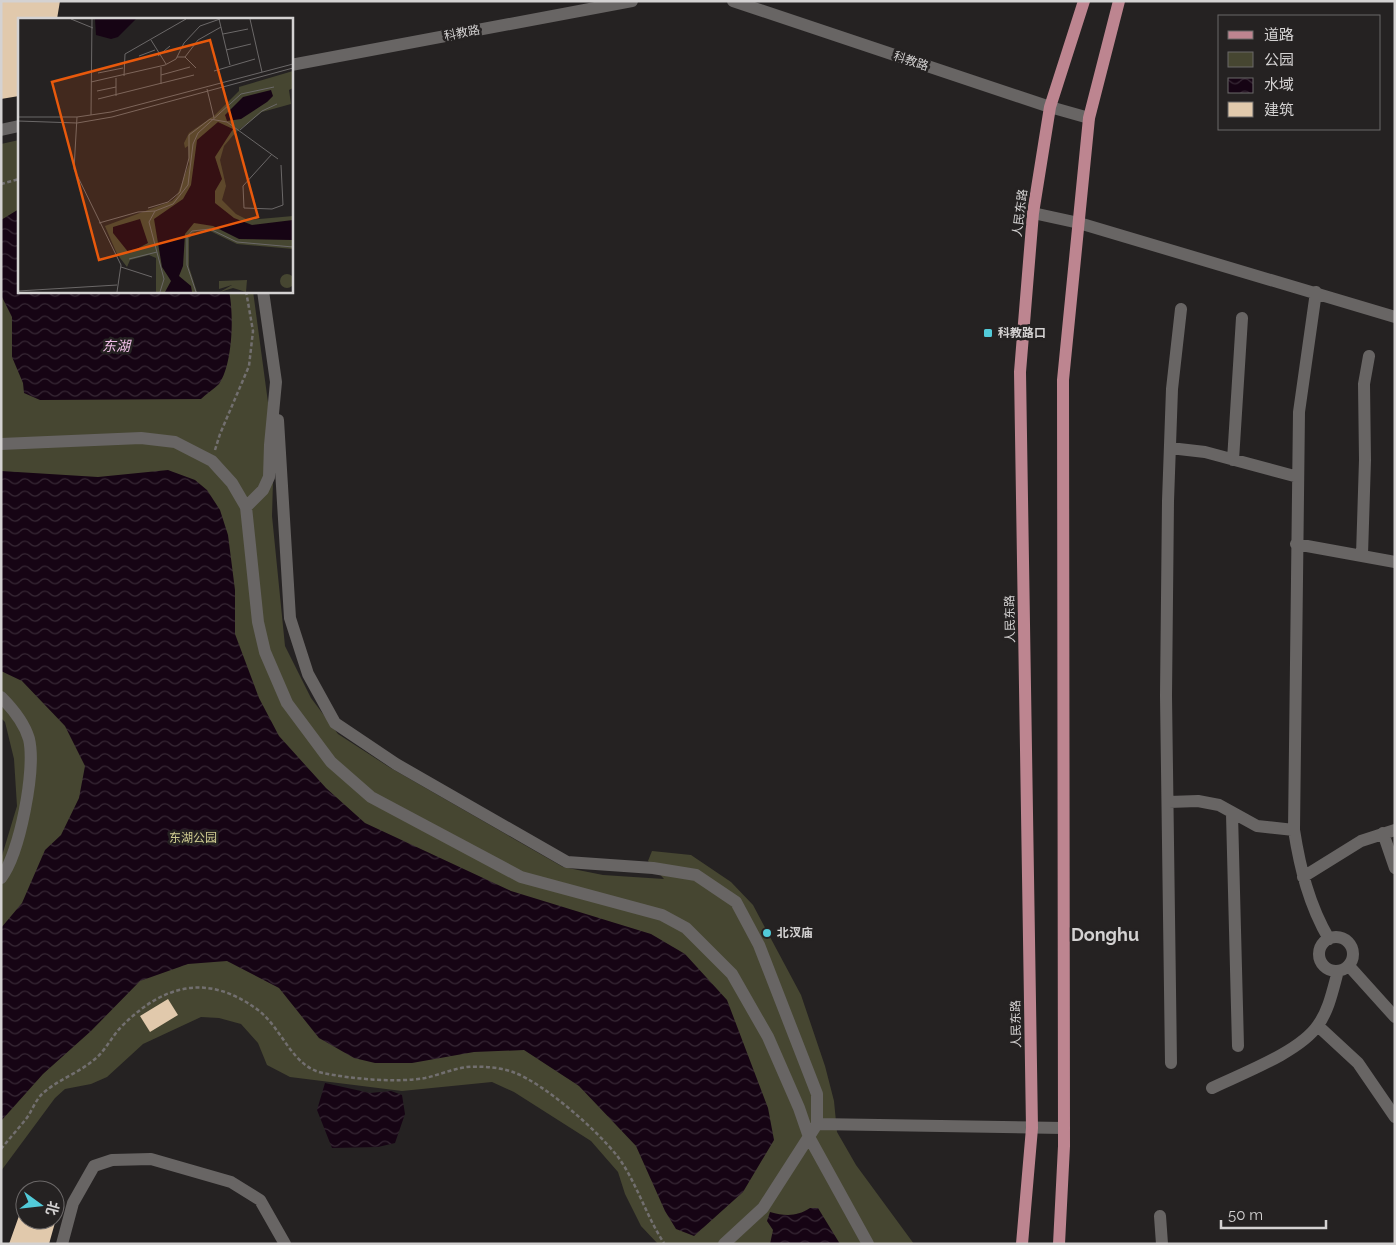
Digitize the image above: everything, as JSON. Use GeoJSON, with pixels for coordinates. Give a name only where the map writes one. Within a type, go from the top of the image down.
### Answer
{"type":"FeatureCollection","features":[{"type":"Feature","properties":{"kind":"main road","name":"人民东路"},"geometry":{"type":"LineString","coordinates":[[1022,1244],[1032,1128],[1020,372],[1033,213],[1050,107],[1084,1]]}},
{"type":"Feature","properties":{"kind":"main road"},"geometry":{"type":"LineString","coordinates":[[1059,1244],[1064,1128],[1063,380],[1089,118],[1119,1]]}},
{"type":"Feature","properties":{"kind":"street","name":"科教路"},"geometry":{"type":"LineString","coordinates":[[292,65],[632,1]]}},
{"type":"Feature","properties":{"kind":"street","name":"科教路"},"geometry":{"type":"LineString","coordinates":[[733,1],[1050,107],[1089,118]]}},
{"type":"Feature","properties":{"kind":"street"},"geometry":{"type":"LineString","coordinates":[[1,130],[18,126]]}},
{"type":"Feature","properties":{"kind":"street"},"geometry":{"type":"LineString","coordinates":[[1033,213],[1079,223],[1395,317]]}},
{"type":"Feature","properties":{"kind":"street"},"geometry":{"type":"LineString","coordinates":[[262,292],[276,382],[290,618],[308,674],[335,723],[396,764],[567,862],[654,868],[696,876],[736,902],[759,945],[817,1094],[817,1124],[763,1208],[724,1244]]}},
{"type":"Feature","properties":{"kind":"street"},"geometry":{"type":"LineString","coordinates":[[1316,292],[1299,412],[1294,830],[1303,877],[1320,924],[1329,938]]}},
{"type":"Feature","properties":{"kind":"street"},"geometry":{"type":"LineString","coordinates":[[1171,1062],[1166,686],[1172,389],[1181,309]]}},
{"type":"Feature","properties":{"kind":"street"},"geometry":{"type":"LineString","coordinates":[[1233,460],[1242,318]]}},
{"type":"Feature","properties":{"kind":"street"},"geometry":{"type":"LineString","coordinates":[[1362,555],[1365,460],[1364,384],[1369,356]]}},
{"type":"Feature","properties":{"kind":"street"},"geometry":{"type":"LineString","coordinates":[[246,507],[262,490],[269,478],[276,382]]}},
{"type":"Feature","properties":{"kind":"street"},"geometry":{"type":"LineString","coordinates":[[1,444],[141,438],[175,442],[212,460],[232,483],[246,507],[258,622],[265,652],[287,703],[331,762],[371,797],[521,877],[662,915],[686,928],[732,974],[768,1037],[799,1108],[809,1137],[868,1244]]}},
{"type":"Feature","properties":{"kind":"street"},"geometry":{"type":"LineString","coordinates":[[1170,448],[1205,452],[1298,477]]}},
{"type":"Feature","properties":{"kind":"street"},"geometry":{"type":"LineString","coordinates":[[1296,544],[1395,562]]}},
{"type":"Feature","properties":{"kind":"street"},"geometry":{"type":"LineString","coordinates":[[1,697],[16,713],[29,740],[30,785],[19,840],[1,878]]}},
{"type":"Feature","properties":{"kind":"street"},"geometry":{"type":"LineString","coordinates":[[1169,802],[1198,801],[1219,805],[1232,814],[1257,826],[1294,830]]}},
{"type":"Feature","properties":{"kind":"street"},"geometry":{"type":"LineString","coordinates":[[1232,814],[1238,1046]]}},
{"type":"Feature","properties":{"kind":"street"},"geometry":{"type":"LineString","coordinates":[[1303,877],[1361,841],[1389,831],[1395,868]]}},
{"type":"Feature","properties":{"kind":"street"},"geometry":{"type":"LineString","coordinates":[[1212,1088],[1295,1046],[1318,1026],[1343,968],[1352,959],[1352,946],[1342,938],[1329,938],[1320,948],[1319,955],[1325,967],[1343,968],[1395,1018]]}},
{"type":"Feature","properties":{"kind":"street"},"geometry":{"type":"LineString","coordinates":[[1318,1026],[1358,1063],[1395,1118]]}},
{"type":"Feature","properties":{"kind":"street"},"geometry":{"type":"LineString","coordinates":[[817,1124],[1064,1128]]}},
{"type":"Feature","properties":{"kind":"street"},"geometry":{"type":"LineString","coordinates":[[62,1244],[73,1203],[94,1166],[112,1160],[151,1159],[230,1182],[260,1200],[285,1244]]}},
{"type":"Feature","properties":{"kind":"street"},"geometry":{"type":"LineString","coordinates":[[1160,1216],[1162,1244]]}},
{"type":"Feature","properties":{"kind":"path"},"geometry":{"type":"LineString","coordinates":[[1,184],[18,179]]}},
{"type":"Feature","properties":{"kind":"path"},"geometry":{"type":"LineString","coordinates":[[212,460],[220,434],[249,366],[253,331],[246,292]]}},
{"type":"Feature","properties":{"kind":"path"},"geometry":{"type":"LineString","coordinates":[[1,1149],[27,1118],[41,1095],[96,1059],[121,1027],[147,1004],[184,988],[205,987],[238,997],[260,1011],[309,1070],[338,1076],[424,1078],[464,1068],[497,1067],[515,1072],[535,1083],[571,1110],[598,1135],[618,1158],[651,1224],[664,1243]]}},
{"type":"Feature","properties":{"kind":"green space","name":"东湖公园"},"geometry":{"type":"Polygon","coordinates":[[[18,140],[18,292],[253,292],[274,447],[272,516],[285,646],[311,698],[338,734],[389,767],[563,867],[603,875],[664,879],[648,861],[652,851],[691,855],[731,882],[753,905],[801,995],[825,1066],[834,1101],[837,1132],[856,1165],[914,1244],[658,1244],[641,1226],[625,1194],[618,1172],[591,1141],[514,1092],[492,1082],[402,1091],[290,1077],[267,1065],[258,1043],[241,1024],[219,1018],[201,1017],[143,1044],[107,1077],[91,1084],[65,1089],[55,1098],[1,1171],[1,859],[17,806],[14,759],[5,722],[1,718],[1,144],[18,140]]]}},
{"type":"Feature","properties":{"kind":"water","name":"东湖"},"geometry":{"type":"Polygon","coordinates":[[[18,210],[18,292],[229,292],[232,312],[230,352],[224,375],[219,384],[201,399],[40,400],[24,393],[23,383],[12,357],[12,317],[1,295],[1,220],[18,210]]]}},
{"type":"Feature","properties":{"kind":"water"},"geometry":{"type":"Polygon","coordinates":[[[168,470],[195,480],[207,490],[220,510],[228,535],[235,590],[235,634],[259,698],[279,736],[326,788],[365,823],[511,891],[651,934],[685,954],[727,1000],[768,1108],[774,1140],[743,1192],[694,1236],[676,1229],[665,1211],[636,1146],[579,1086],[524,1050],[474,1052],[412,1063],[375,1063],[354,1058],[319,1038],[279,988],[227,961],[188,964],[140,981],[91,1031],[43,1074],[1,1121],[1,928],[22,903],[45,850],[61,835],[79,798],[85,766],[65,726],[22,681],[1,671],[1,471],[98,477],[168,470]]]}},
{"type":"Feature","properties":{"kind":"water"},"geometry":{"type":"Polygon","coordinates":[[[325,1083],[370,1093],[391,1091],[402,1095],[405,1114],[395,1143],[378,1147],[332,1148],[317,1110],[325,1083]]]}},
{"type":"Feature","properties":{"kind":"water"},"geometry":{"type":"Polygon","coordinates":[[[810,1208],[818,1208],[840,1244],[770,1244],[773,1230],[767,1221],[770,1212],[790,1215],[810,1208]]]}},
{"type":"Feature","properties":{"kind":"building"},"geometry":{"type":"Polygon","coordinates":[[[1,1],[60,1],[57,18],[18,18],[18,96],[1,99],[1,1]]]}},
{"type":"Feature","properties":{"kind":"building"},"geometry":{"type":"Polygon","coordinates":[[[168,999],[178,1015],[150,1032],[140,1016],[168,999]]]}},
{"type":"Feature","properties":{"kind":"building"},"geometry":{"type":"Polygon","coordinates":[[[15,1227],[15,1230],[53,1230],[49,1244],[9,1244],[15,1227]]]}},
{"type":"Feature","properties":{"kind":"place","name":"科教路口"},"geometry":{"type":"Point","coordinates":[988,333]}},
{"type":"Feature","properties":{"kind":"place","name":"北汊庙"},"geometry":{"type":"Point","coordinates":[767,933]}},
{"type":"Feature","properties":{"kind":"district","name":"Donghu"},"geometry":{"type":"Point","coordinates":[1105,934]}}]}
